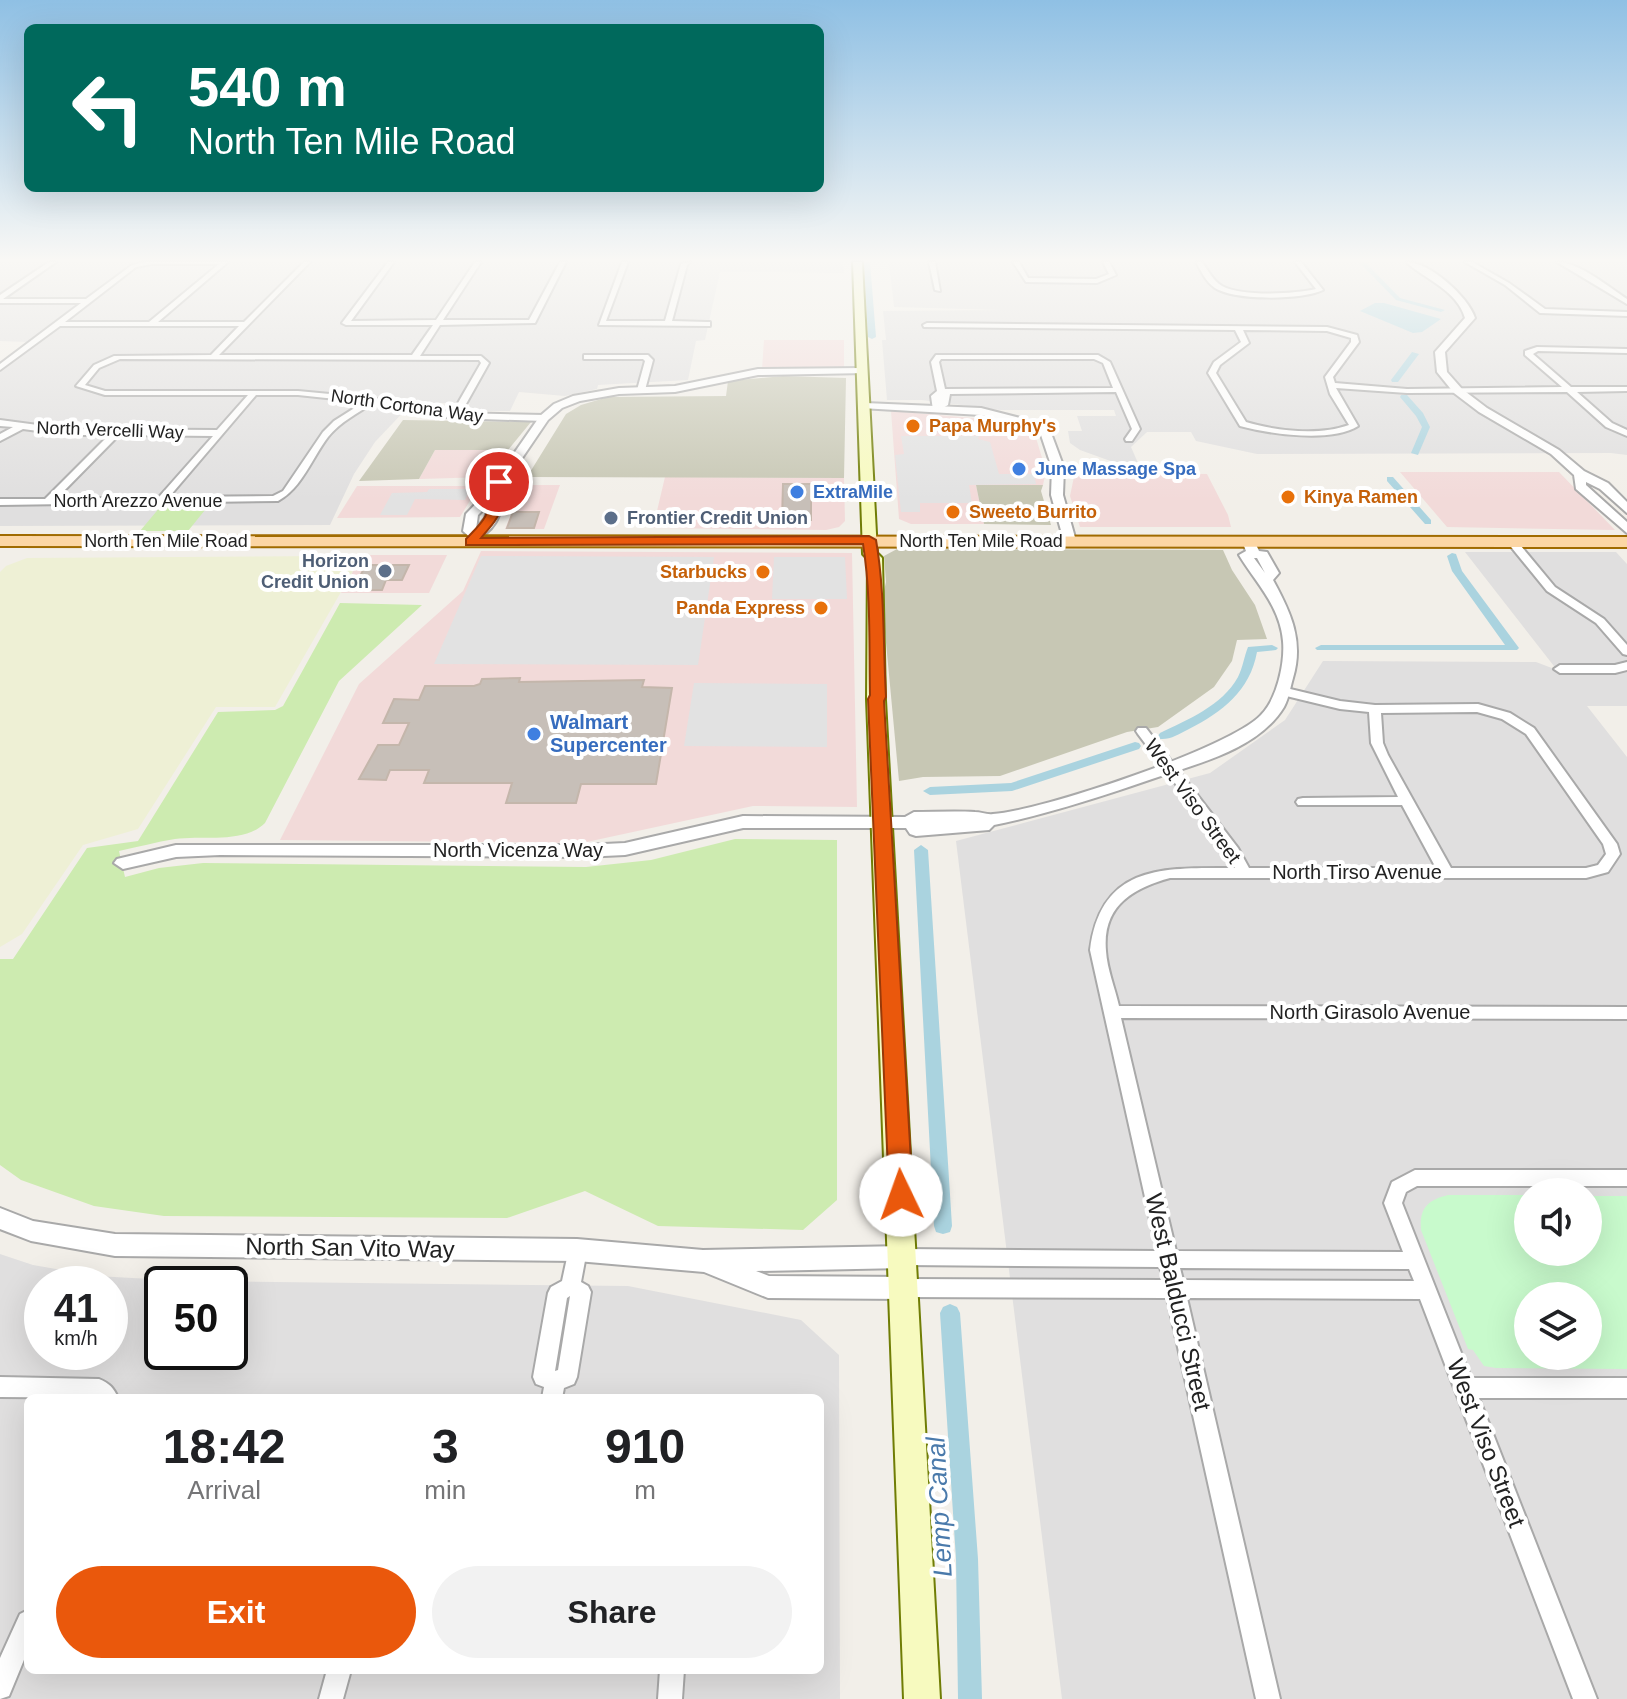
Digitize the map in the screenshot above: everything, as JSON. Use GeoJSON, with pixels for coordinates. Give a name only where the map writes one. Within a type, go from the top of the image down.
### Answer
{"type":"FeatureCollection","features":[{"type":"Feature","properties":{"kind":"main road"},"geometry":{"type":"LineString","coordinates":[[861,341],[870,547],[864,558],[869,698],[876,699],[905,1272],[922,1699]]}},
{"type":"Feature","properties":{"kind":"main road","name":"North Ten Mile Road"},"geometry":{"type":"LineString","coordinates":[[0,541],[472,539],[870,547],[1070,541],[1251,547],[1627,542]]}},
{"type":"Feature","properties":{"kind":"street"},"geometry":{"type":"LineString","coordinates":[[0,368],[34,341]]}},
{"type":"Feature","properties":{"kind":"street"},"geometry":{"type":"LineString","coordinates":[[213,357],[228,341]]}},
{"type":"Feature","properties":{"kind":"street"},"geometry":{"type":"LineString","coordinates":[[415,357],[425,341]]}},
{"type":"Feature","properties":{"kind":"street"},"geometry":{"type":"LineString","coordinates":[[1244,341],[1217,364],[1212,373],[1241,421],[1248,426],[1270,430],[1351,428],[1355,423],[1330,385],[1330,373],[1355,341]]}},
{"type":"Feature","properties":{"kind":"street"},"geometry":{"type":"LineString","coordinates":[[1449,341],[1440,352],[1442,372],[1456,389],[1483,410],[1555,452],[1580,474],[1604,486],[1627,509]]}},
{"type":"Feature","properties":{"kind":"street"},"geometry":{"type":"LineString","coordinates":[[1626,432],[1609,425],[1529,356],[1529,351],[1582,348],[1627,351]]}},
{"type":"Feature","properties":{"kind":"street"},"geometry":{"type":"LineString","coordinates":[[213,357],[481,358],[485,363],[462,404],[452,415]]}},
{"type":"Feature","properties":{"kind":"street","name":"North Cortona Way"},"geometry":{"type":"LineString","coordinates":[[213,357],[112,358],[81,381],[80,386],[88,390],[255,392],[372,400],[452,415],[544,418]]}},
{"type":"Feature","properties":{"kind":"street"},"geometry":{"type":"LineString","coordinates":[[587,357],[645,357],[649,360],[641,390]]}},
{"type":"Feature","properties":{"kind":"street"},"geometry":{"type":"LineString","coordinates":[[941,392],[935,362],[939,357],[1101,358],[1106,362],[1136,429],[1129,439]]}},
{"type":"Feature","properties":{"kind":"street"},"geometry":{"type":"LineString","coordinates":[[472,539],[469,531],[472,514],[491,495],[544,418],[558,406],[603,392],[675,389],[758,372],[862,371]]}},
{"type":"Feature","properties":{"kind":"street"},"geometry":{"type":"LineString","coordinates":[[1330,385],[1372,390],[1627,389]]}},
{"type":"Feature","properties":{"kind":"street"},"geometry":{"type":"LineString","coordinates":[[936,408],[935,396],[941,392],[1119,390]]}},
{"type":"Feature","properties":{"kind":"street"},"geometry":{"type":"LineString","coordinates":[[161,501],[255,392]]}},
{"type":"Feature","properties":{"kind":"street","name":"North Arezzo Avenue"},"geometry":{"type":"LineString","coordinates":[[0,502],[275,499],[286,493],[337,423],[372,400]]}},
{"type":"Feature","properties":{"kind":"street"},"geometry":{"type":"LineString","coordinates":[[865,406],[936,408],[1032,421],[1047,432],[1058,468],[1057,495],[1070,541]]}},
{"type":"Feature","properties":{"kind":"street","name":"North Vercelli Way"},"geometry":{"type":"LineString","coordinates":[[0,423],[116,433],[221,433]]}},
{"type":"Feature","properties":{"kind":"street"},"geometry":{"type":"LineString","coordinates":[[0,438],[20,427]]}},
{"type":"Feature","properties":{"kind":"street"},"geometry":{"type":"LineString","coordinates":[[47,502],[116,433]]}},
{"type":"Feature","properties":{"kind":"street"},"geometry":{"type":"LineString","coordinates":[[1580,474],[1580,486],[1627,529]]}},
{"type":"Feature","properties":{"kind":"street"},"geometry":{"type":"LineString","coordinates":[[1512,542],[1551,589],[1600,621],[1627,652]]}},
{"type":"Feature","properties":{"kind":"street","name":"North Vicenza Way"},"geometry":{"type":"LineString","coordinates":[[123,863],[176,851],[220,849],[625,849],[743,822],[912,823],[916,830],[944,830],[983,826],[988,821],[1045,810],[1219,748],[1261,724],[1276,706],[1290,666],[1292,641],[1285,614],[1266,580],[1257,573],[1246,555],[1251,547]]}},
{"type":"Feature","properties":{"kind":"street"},"geometry":{"type":"LineString","coordinates":[[1560,669],[1615,669],[1627,666]]}},
{"type":"Feature","properties":{"kind":"street"},"geometry":{"type":"LineString","coordinates":[[1282,691],[1340,705],[1375,709],[1377,743],[1446,873]]}},
{"type":"Feature","properties":{"kind":"street","name":"North Tirso Avenue"},"geometry":{"type":"LineString","coordinates":[[1108,906],[1142,880],[1170,873],[1586,873],[1603,869],[1612,861],[1610,844],[1530,731],[1506,716],[1478,708],[1375,709]]}},
{"type":"Feature","properties":{"kind":"street","name":"West Viso Street"},"geometry":{"type":"LineString","coordinates":[[1142,731],[1233,851],[1244,872]]}},
{"type":"Feature","properties":{"kind":"street"},"geometry":{"type":"LineString","coordinates":[[1303,802],[1407,801]]}},
{"type":"Feature","properties":{"kind":"street","name":"West Balducci Street"},"geometry":{"type":"LineString","coordinates":[[1108,906],[1099,926],[1098,950],[1268,1699]]}},
{"type":"Feature","properties":{"kind":"street","name":"North Girasolo Avenue"},"geometry":{"type":"LineString","coordinates":[[1112,1012],[1627,1013]]}},
{"type":"Feature","properties":{"kind":"street","name":"West Viso Street"},"geometry":{"type":"LineString","coordinates":[[1585,1699],[1393,1203],[1398,1187],[1415,1178],[1627,1178]]}},
{"type":"Feature","properties":{"kind":"street","name":"North San Vito Way"},"geometry":{"type":"LineString","coordinates":[[0,1218],[31,1231],[115,1245],[577,1250],[703,1261],[768,1287],[905,1272]]}},
{"type":"Feature","properties":{"kind":"street"},"geometry":{"type":"LineString","coordinates":[[554,1390],[567,1377],[581,1292],[571,1286],[577,1250]]}},
{"type":"Feature","properties":{"kind":"street"},"geometry":{"type":"LineString","coordinates":[[905,1272],[1168,1259],[1414,1261]]}},
{"type":"Feature","properties":{"kind":"street"},"geometry":{"type":"LineString","coordinates":[[905,1272],[1175,1289],[1426,1290]]}},
{"type":"Feature","properties":{"kind":"street"},"geometry":{"type":"LineString","coordinates":[[0,1387],[85,1387],[99,1389],[105,1394]]}},
{"type":"Feature","properties":{"kind":"street"},"geometry":{"type":"LineString","coordinates":[[1464,1388],[1627,1388]]}},
{"type":"Feature","properties":{"kind":"street"},"geometry":{"type":"LineString","coordinates":[[0,1687],[24,1631]]}},
{"type":"Feature","properties":{"kind":"street"},"geometry":{"type":"LineString","coordinates":[[331,1699],[338,1674]]}},
{"type":"Feature","properties":{"kind":"street"},"geometry":{"type":"LineString","coordinates":[[670,1699],[672,1674]]}},
{"type":"Feature","properties":{"kind":"shaded area"},"geometry":{"type":"Polygon","coordinates":[[[8,341],[696,341],[688,380],[598,385],[597,389],[565,396],[519,392],[510,411],[466,411],[470,403],[412,403],[375,442],[354,474],[330,525],[0,526],[0,362],[27,342],[8,341]]]}},
{"type":"Feature","properties":{"kind":"shaded area"},"geometry":{"type":"Polygon","coordinates":[[[764,341],[844,341],[844,369],[762,369],[764,341]]]}},
{"type":"Feature","properties":{"kind":"shaded area"},"geometry":{"type":"Polygon","coordinates":[[[882,341],[1627,341],[1627,455],[1257,454],[1196,441],[1191,432],[1147,432],[1131,447],[1138,463],[1116,463],[1080,450],[1070,443],[1068,431],[1082,431],[1077,416],[1116,416],[1114,410],[1000,410],[922,400],[887,400],[882,341]]]}},
{"type":"Feature","properties":{"kind":"shaded area"},"geometry":{"type":"Polygon","coordinates":[[[783,376],[846,378],[844,478],[527,477],[566,414],[581,405],[608,397],[726,396],[728,381],[783,376]]]}},
{"type":"Feature","properties":{"kind":"shaded area"},"geometry":{"type":"Polygon","coordinates":[[[891,411],[997,420],[1033,428],[1046,471],[1043,485],[976,485],[984,524],[911,524],[899,519],[891,411]]]}},
{"type":"Feature","properties":{"kind":"shaded area"},"geometry":{"type":"Polygon","coordinates":[[[403,420],[531,422],[508,450],[435,450],[419,479],[359,481],[403,420]]]}},
{"type":"Feature","properties":{"kind":"shaded area"},"geometry":{"type":"Polygon","coordinates":[[[901,436],[979,436],[978,439],[990,442],[999,474],[1034,474],[1036,484],[969,485],[972,503],[920,503],[920,512],[901,512],[895,455],[904,454],[901,436]]]}},
{"type":"Feature","properties":{"kind":"shaded area"},"geometry":{"type":"Polygon","coordinates":[[[435,450],[508,450],[488,477],[419,479],[435,450]]]}},
{"type":"Feature","properties":{"kind":"shaded area"},"geometry":{"type":"Polygon","coordinates":[[[1075,472],[1207,474],[1231,527],[1080,527],[1070,496],[1075,472]]]}},
{"type":"Feature","properties":{"kind":"shaded area"},"geometry":{"type":"Polygon","coordinates":[[[1400,472],[1559,472],[1615,530],[1447,527],[1400,472]]]}},
{"type":"Feature","properties":{"kind":"shaded area"},"geometry":{"type":"Polygon","coordinates":[[[665,477],[844,478],[845,521],[839,527],[826,530],[653,528],[665,477]]]}},
{"type":"Feature","properties":{"kind":"shaded area"},"geometry":{"type":"Polygon","coordinates":[[[523,485],[560,485],[544,529],[505,529],[523,485]]]}},
{"type":"Feature","properties":{"kind":"shaded area"},"geometry":{"type":"Polygon","coordinates":[[[976,485],[1043,485],[1041,491],[1051,525],[984,524],[976,485]]]}},
{"type":"Feature","properties":{"kind":"shaded area"},"geometry":{"type":"Polygon","coordinates":[[[357,486],[479,486],[460,517],[337,518],[357,486]]]}},
{"type":"Feature","properties":{"kind":"shaded area"},"geometry":{"type":"Polygon","coordinates":[[[429,489],[470,489],[465,500],[415,499],[407,515],[380,515],[392,493],[427,492],[429,489]]]}},
{"type":"Feature","properties":{"kind":"shaded area"},"geometry":{"type":"Polygon","coordinates":[[[897,549],[1223,550],[1255,605],[1267,639],[1237,640],[1232,661],[1214,687],[1158,727],[1127,732],[1000,776],[923,777],[899,781],[882,600],[886,582],[884,556],[897,549]]]}},
{"type":"Feature","properties":{"kind":"shaded area"},"geometry":{"type":"Polygon","coordinates":[[[481,551],[852,553],[857,807],[753,806],[582,843],[280,840],[359,684],[463,591],[481,551]]]}},
{"type":"Feature","properties":{"kind":"shaded area"},"geometry":{"type":"Polygon","coordinates":[[[1465,552],[1616,552],[1627,564],[1627,706],[1587,706],[1627,757],[1627,1699],[1062,1699],[956,841],[1210,773],[1285,720],[1323,661],[1536,662],[1557,670],[1465,552]]]}},
{"type":"Feature","properties":{"kind":"shaded area"},"geometry":{"type":"Polygon","coordinates":[[[362,555],[447,555],[429,593],[341,593],[362,555]]]}},
{"type":"Feature","properties":{"kind":"shaded area"},"geometry":{"type":"Polygon","coordinates":[[[332,556],[357,564],[275,707],[216,707],[138,829],[83,845],[22,934],[0,947],[0,572],[6,566],[27,558],[332,556]]]}},
{"type":"Feature","properties":{"kind":"shaded area"},"geometry":{"type":"Polygon","coordinates":[[[481,556],[714,557],[698,665],[434,664],[481,556]]]}},
{"type":"Feature","properties":{"kind":"shaded area"},"geometry":{"type":"Polygon","coordinates":[[[774,557],[845,557],[847,599],[772,599],[774,557]]]}},
{"type":"Feature","properties":{"kind":"shaded area"},"geometry":{"type":"Polygon","coordinates":[[[694,683],[827,684],[827,747],[684,746],[694,683]]]}},
{"type":"Feature","properties":{"kind":"shaded area"},"geometry":{"type":"Polygon","coordinates":[[[0,1254],[39,1266],[24,1266],[24,1370],[128,1370],[128,1278],[144,1279],[144,1370],[248,1370],[248,1282],[628,1286],[801,1320],[839,1355],[840,1699],[0,1699],[0,1254]]]}},
{"type":"Feature","properties":{"kind":"green space"},"geometry":{"type":"Polygon","coordinates":[[[161,506],[204,506],[205,510],[188,531],[140,531],[161,506]]]}},
{"type":"Feature","properties":{"kind":"green space"},"geometry":{"type":"Polygon","coordinates":[[[340,603],[422,605],[339,681],[265,823],[246,834],[175,839],[119,851],[125,877],[159,868],[203,863],[586,867],[651,860],[735,839],[837,840],[837,1200],[803,1230],[658,1226],[585,1191],[507,1218],[164,1216],[94,1206],[21,1180],[0,1165],[0,959],[13,959],[87,848],[138,841],[218,712],[275,710],[283,706],[340,603]]]}},
{"type":"Feature","properties":{"kind":"green space"},"geometry":{"type":"Polygon","coordinates":[[[1448,1195],[1514,1195],[1514,1266],[1602,1266],[1602,1196],[1627,1196],[1627,1369],[1602,1369],[1602,1282],[1514,1282],[1514,1368],[1484,1366],[1473,1350],[1468,1349],[1421,1230],[1423,1211],[1430,1202],[1448,1195]]]}},
{"type":"Feature","properties":{"kind":"building"},"geometry":{"type":"Polygon","coordinates":[[[783,484],[811,484],[811,520],[782,520],[783,484]]]}},
{"type":"Feature","properties":{"kind":"building"},"geometry":{"type":"Polygon","coordinates":[[[513,512],[539,512],[534,528],[507,528],[513,512]]]}},
{"type":"Feature","properties":{"kind":"building","name":"Horizon Credit Union"},"geometry":{"type":"Polygon","coordinates":[[[366,565],[409,565],[402,580],[386,580],[382,590],[365,590],[367,578],[359,578],[366,565]]]}},
{"type":"Feature","properties":{"kind":"building","name":"Walmart Supercenter"},"geometry":{"type":"Polygon","coordinates":[[[520,678],[519,682],[644,680],[642,687],[672,688],[656,784],[581,784],[576,803],[506,803],[512,783],[424,783],[429,770],[390,770],[386,780],[359,779],[378,745],[399,745],[409,723],[383,723],[394,699],[419,700],[425,686],[474,686],[480,684],[482,679],[520,678]]]}},
{"type":"Feature","properties":{"kind":"waterway"},"geometry":{"type":"LineString","coordinates":[[1395,380],[1415,354]]}},
{"type":"Feature","properties":{"kind":"waterway"},"geometry":{"type":"LineString","coordinates":[[1404,397],[1426,427],[1415,453]]}},
{"type":"Feature","properties":{"kind":"waterway"},"geometry":{"type":"LineString","coordinates":[[1390,479],[1428,522]]}},
{"type":"Feature","properties":{"kind":"waterway"},"geometry":{"type":"LineString","coordinates":[[1321,648],[1513,648],[1457,571],[1452,556]]}},
{"type":"Feature","properties":{"kind":"waterway"},"geometry":{"type":"LineString","coordinates":[[1164,736],[1208,713],[1233,693],[1249,666],[1252,649],[1272,648]]}},
{"type":"Feature","properties":{"kind":"waterway"},"geometry":{"type":"LineString","coordinates":[[930,791],[1012,787],[1135,746]]}},
{"type":"Feature","properties":{"kind":"waterway","name":"Lemp Canal"},"geometry":{"type":"LineString","coordinates":[[921,850],[943,1226]]}},
{"type":"Feature","properties":{"kind":"waterway","name":"Lemp Canal"},"geometry":{"type":"LineString","coordinates":[[950,1313],[967,1559],[970,1699]]}},
{"type":"Feature","properties":{"kind":"place","name":"Papa Murphy's"},"geometry":{"type":"Point","coordinates":[913,426]}},
{"type":"Feature","properties":{"kind":"place","name":"June Massage Spa"},"geometry":{"type":"Point","coordinates":[1019,469]}},
{"type":"Feature","properties":{"kind":"place","name":"ExtraMile"},"geometry":{"type":"Point","coordinates":[797,492]}},
{"type":"Feature","properties":{"kind":"place","name":"Kinya Ramen"},"geometry":{"type":"Point","coordinates":[1288,497]}},
{"type":"Feature","properties":{"kind":"place","name":"Sweeto Burrito"},"geometry":{"type":"Point","coordinates":[953,512]}},
{"type":"Feature","properties":{"kind":"place","name":"Frontier Credit Union"},"geometry":{"type":"Point","coordinates":[611,518]}},
{"type":"Feature","properties":{"kind":"place","name":"Horizon Credit Union"},"geometry":{"type":"Point","coordinates":[385,571]}},
{"type":"Feature","properties":{"kind":"place","name":"Starbucks"},"geometry":{"type":"Point","coordinates":[763,572]}},
{"type":"Feature","properties":{"kind":"place","name":"Panda Express"},"geometry":{"type":"Point","coordinates":[821,608]}},
{"type":"Feature","properties":{"kind":"place","name":"Walmart Supercenter"},"geometry":{"type":"Point","coordinates":[534,734]}},
{"type":"Feature","properties":{"kind":"route"},"geometry":{"type":"LineString","coordinates":[[499,482],[491,495],[495,503],[493,515],[471,542],[869,540],[870,554],[875,558],[876,699],[901,1195]]}}]}
